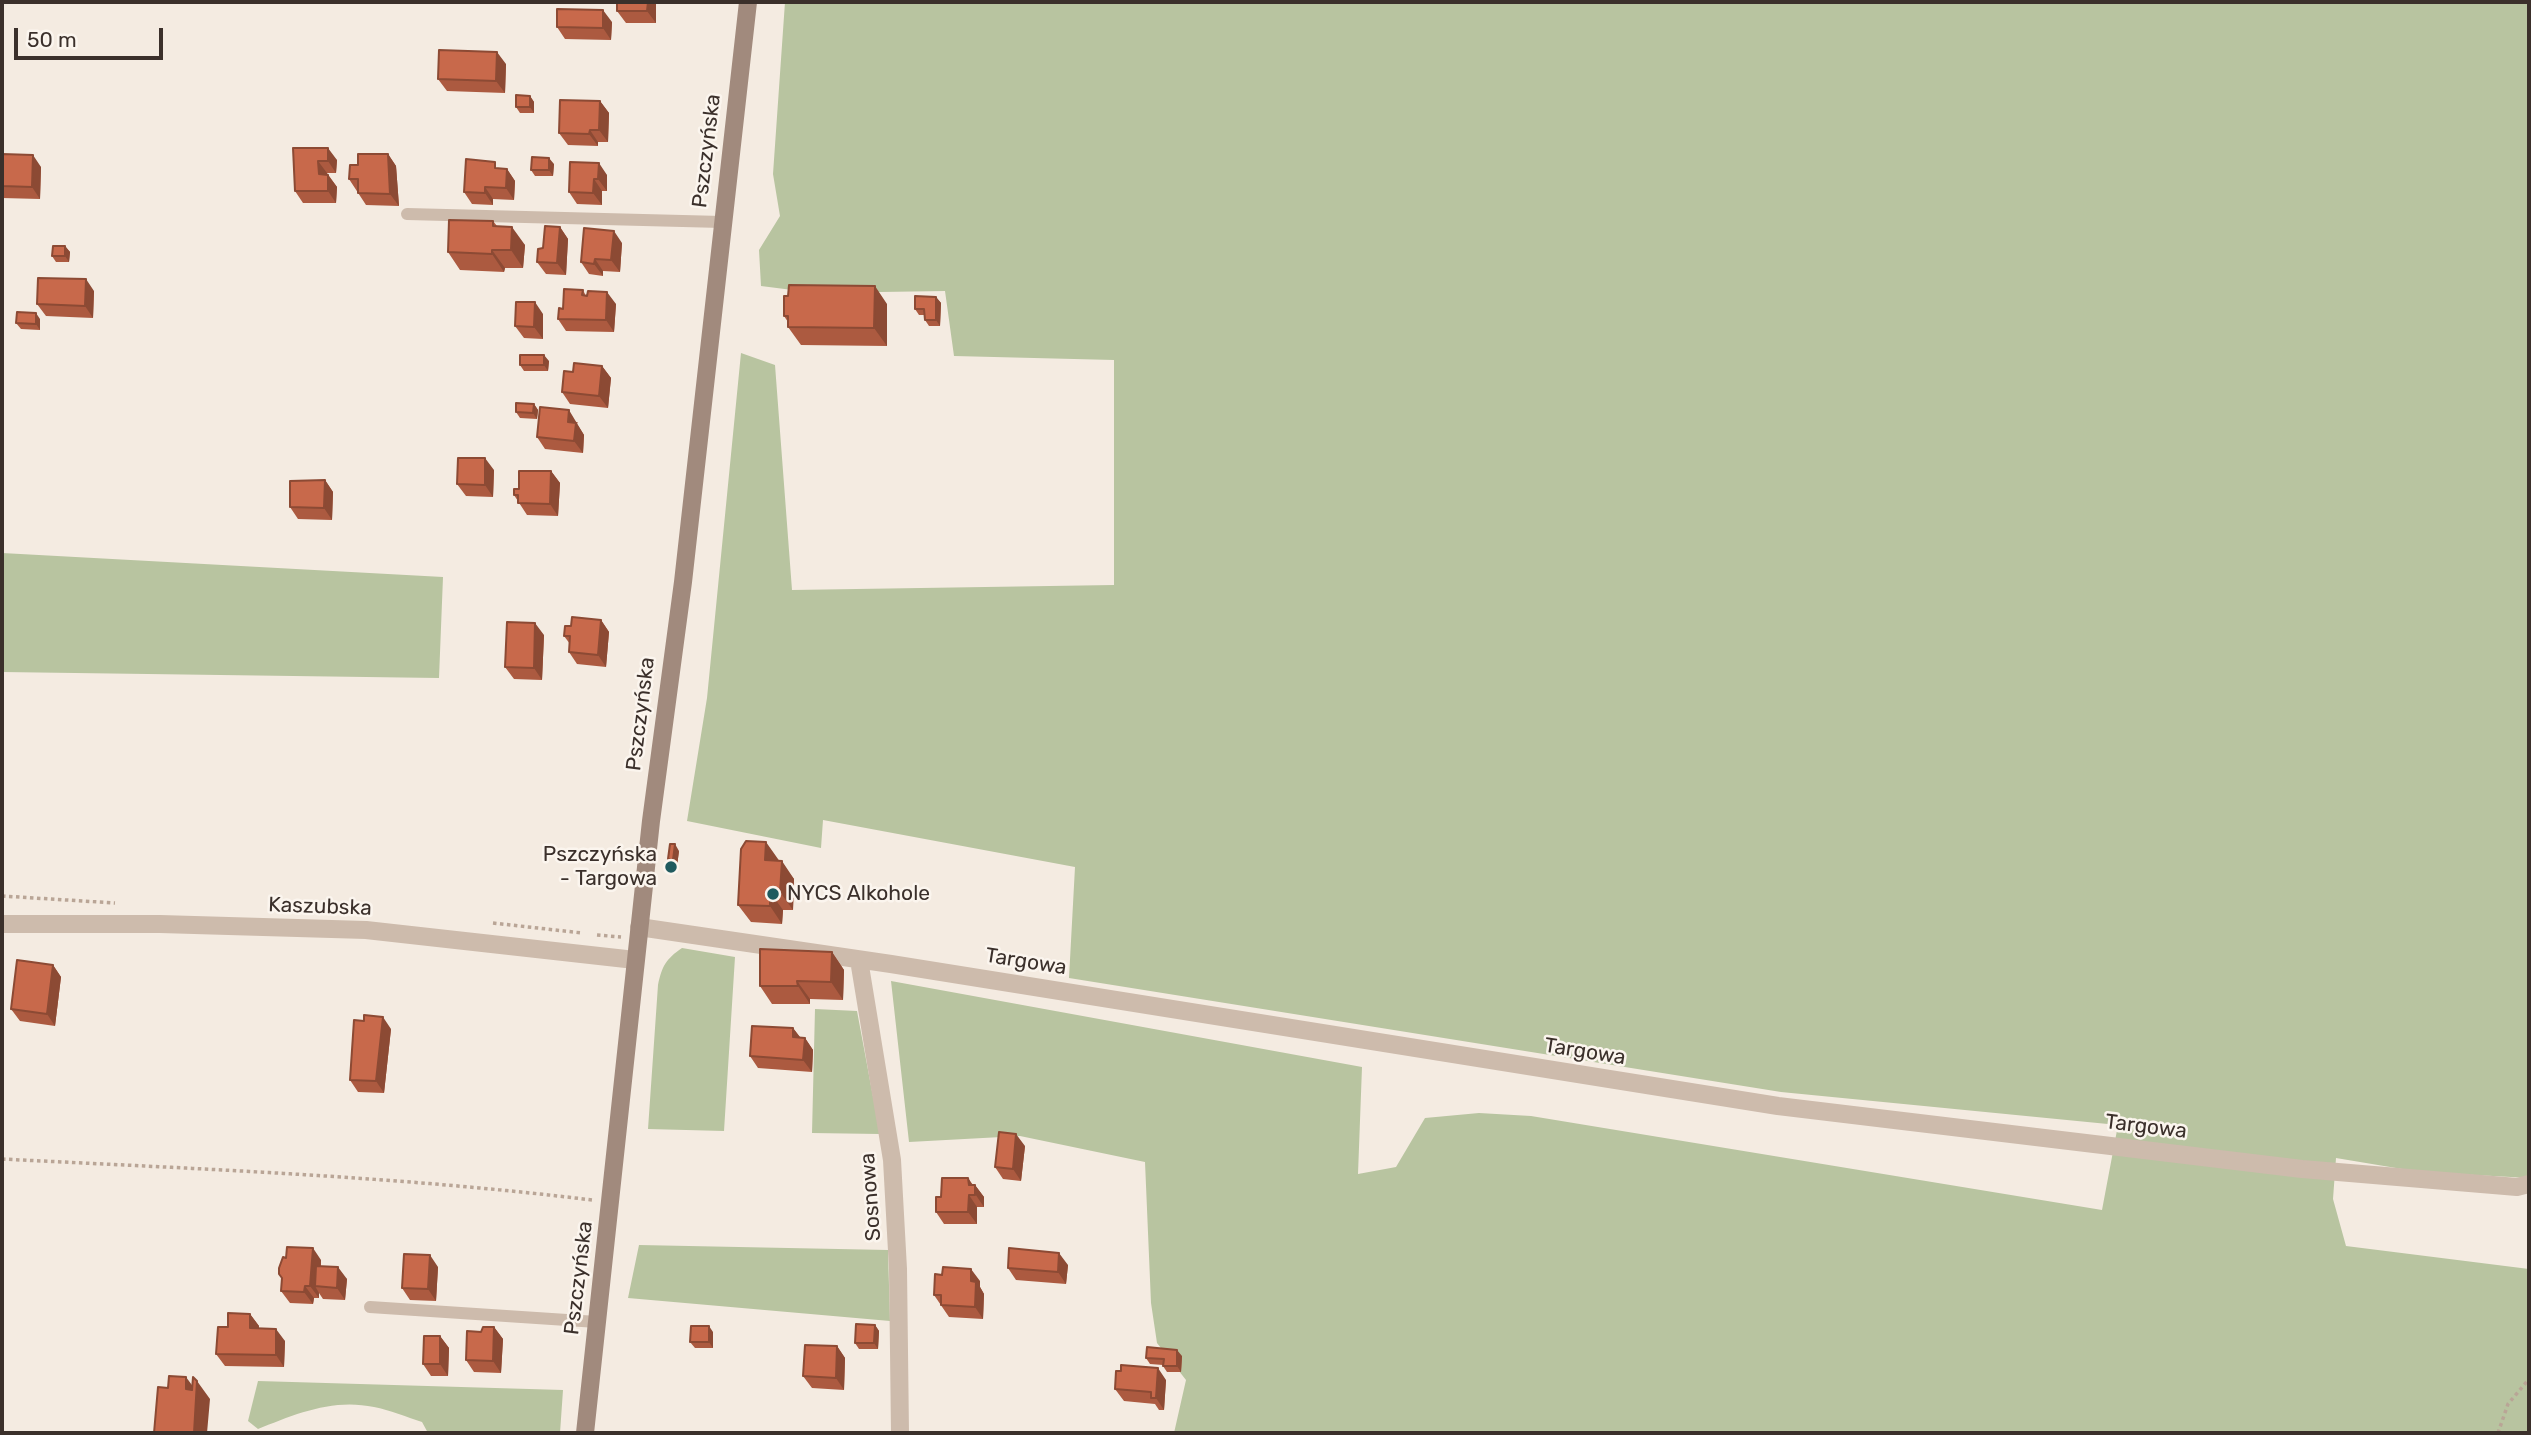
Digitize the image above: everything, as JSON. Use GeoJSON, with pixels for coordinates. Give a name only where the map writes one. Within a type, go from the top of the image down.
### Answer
{"type":"FeatureCollection","features":[{"type":"Feature","properties":{"kind":"main road","name":"Pszczyńska"},"geometry":{"type":"LineString","coordinates":[[585,1433],[635,960],[682,582],[748,2]]}},
{"type":"Feature","properties":{"kind":"street","name":"Kaszubska"},"geometry":{"type":"LineString","coordinates":[[2,924],[160,924],[366,930],[635,960]]}},
{"type":"Feature","properties":{"kind":"street","name":"Targowa"},"geometry":{"type":"LineString","coordinates":[[639,927],[891,964],[1778,1106],[2302,1169],[2516,1187],[2529,1184]]}},
{"type":"Feature","properties":{"kind":"street","name":"Sosnowa"},"geometry":{"type":"LineString","coordinates":[[859,960],[892,1160],[898,1269],[900,1433]]}},
{"type":"Feature","properties":{"kind":"lane"},"geometry":{"type":"LineString","coordinates":[[407,214],[722,222]]}},
{"type":"Feature","properties":{"kind":"lane"},"geometry":{"type":"LineString","coordinates":[[370,1307],[597,1322]]}},
{"type":"Feature","properties":{"kind":"path"},"geometry":{"type":"LineString","coordinates":[[2,1159],[326,1175],[475,1186],[611,1202]]}},
{"type":"Feature","properties":{"kind":"path"},"geometry":{"type":"LineString","coordinates":[[2498,1433],[2508,1404],[2529,1379]]}},
{"type":"Feature","properties":{"kind":"green space"},"geometry":{"type":"Polygon","coordinates":[[[785,2],[2529,2],[2529,1178],[2420,1172],[2336,1158],[2333,1199],[2346,1246],[2529,1269],[2529,1433],[1174,1433],[1186,1380],[1157,1343],[1151,1303],[1145,1162],[1020,1136],[909,1142],[891,981],[1362,1067],[1358,1174],[1396,1167],[1425,1118],[1479,1113],[1531,1116],[2102,1210],[2118,1125],[1781,1092],[1069,978],[1075,867],[823,820],[821,848],[687,821],[707,698],[741,353],[775,365],[792,590],[1114,585],[1114,360],[954,356],[945,291],[816,293],[761,286],[759,250],[780,216],[773,174],[785,2]]]}},
{"type":"Feature","properties":{"kind":"green space"},"geometry":{"type":"Polygon","coordinates":[[[2,553],[443,577],[439,678],[2,672],[2,553]]]}},
{"type":"Feature","properties":{"kind":"green space"},"geometry":{"type":"Polygon","coordinates":[[[682,948],[735,957],[724,1131],[648,1129],[658,985],[666,964],[682,948]]]}},
{"type":"Feature","properties":{"kind":"green space"},"geometry":{"type":"Polygon","coordinates":[[[815,1009],[857,1011],[880,1134],[812,1133],[815,1009]]]}},
{"type":"Feature","properties":{"kind":"green space"},"geometry":{"type":"Polygon","coordinates":[[[639,1245],[888,1250],[890,1321],[628,1298],[639,1245]]]}},
{"type":"Feature","properties":{"kind":"green space"},"geometry":{"type":"Polygon","coordinates":[[[258,1381],[563,1390],[560,1433],[428,1433],[422,1422],[359,1405],[314,1409],[258,1429],[248,1421],[258,1381]]]}},
{"type":"Feature","properties":{"kind":"building"},"geometry":{"type":"Polygon","coordinates":[[[617,2],[648,2],[647,11],[617,11],[617,2]]]}},
{"type":"Feature","properties":{"kind":"building"},"geometry":{"type":"Polygon","coordinates":[[[557,9],[603,10],[603,28],[557,27],[557,9]]]}},
{"type":"Feature","properties":{"kind":"building"},"geometry":{"type":"Polygon","coordinates":[[[439,50],[497,52],[496,81],[438,79],[439,50]]]}},
{"type":"Feature","properties":{"kind":"building"},"geometry":{"type":"Polygon","coordinates":[[[516,95],[530,96],[530,107],[516,107],[516,95]]]}},
{"type":"Feature","properties":{"kind":"building"},"geometry":{"type":"Polygon","coordinates":[[[560,100],[600,101],[599,130],[590,130],[589,134],[559,133],[560,100]]]}},
{"type":"Feature","properties":{"kind":"building"},"geometry":{"type":"Polygon","coordinates":[[[293,148],[328,148],[328,161],[318,161],[319,174],[328,175],[328,191],[295,191],[293,148]]]}},
{"type":"Feature","properties":{"kind":"building"},"geometry":{"type":"Polygon","coordinates":[[[2,154],[33,155],[32,187],[2,186],[2,154]]]}},
{"type":"Feature","properties":{"kind":"building"},"geometry":{"type":"Polygon","coordinates":[[[358,154],[388,154],[390,194],[358,193],[358,179],[349,179],[350,165],[358,165],[358,154]]]}},
{"type":"Feature","properties":{"kind":"building"},"geometry":{"type":"Polygon","coordinates":[[[532,157],[549,158],[549,170],[531,170],[532,157]]]}},
{"type":"Feature","properties":{"kind":"building"},"geometry":{"type":"Polygon","coordinates":[[[466,159],[495,162],[495,168],[507,169],[506,188],[485,187],[485,193],[464,192],[466,159]]]}},
{"type":"Feature","properties":{"kind":"building"},"geometry":{"type":"Polygon","coordinates":[[[570,162],[599,163],[598,179],[594,179],[593,193],[569,192],[570,162]]]}},
{"type":"Feature","properties":{"kind":"building"},"geometry":{"type":"Polygon","coordinates":[[[449,220],[493,221],[493,226],[512,227],[511,250],[492,250],[492,254],[448,252],[449,220]]]}},
{"type":"Feature","properties":{"kind":"building"},"geometry":{"type":"Polygon","coordinates":[[[545,226],[560,227],[557,263],[537,262],[538,249],[543,248],[545,226]]]}},
{"type":"Feature","properties":{"kind":"building"},"geometry":{"type":"Polygon","coordinates":[[[584,228],[614,231],[611,260],[595,259],[594,264],[581,262],[584,228]]]}},
{"type":"Feature","properties":{"kind":"building"},"geometry":{"type":"Polygon","coordinates":[[[53,246],[65,246],[65,256],[52,256],[53,246]]]}},
{"type":"Feature","properties":{"kind":"building"},"geometry":{"type":"Polygon","coordinates":[[[38,278],[86,279],[85,306],[37,304],[38,278]]]}},
{"type":"Feature","properties":{"kind":"building"},"geometry":{"type":"Polygon","coordinates":[[[789,285],[875,286],[874,328],[788,327],[788,316],[784,316],[784,296],[788,296],[789,285]]]}},
{"type":"Feature","properties":{"kind":"building"},"geometry":{"type":"Polygon","coordinates":[[[564,289],[583,290],[582,295],[587,296],[588,291],[607,292],[606,320],[558,319],[559,308],[563,309],[564,289]]]}},
{"type":"Feature","properties":{"kind":"building"},"geometry":{"type":"Polygon","coordinates":[[[915,296],[936,297],[936,320],[925,320],[924,309],[915,309],[915,296]]]}},
{"type":"Feature","properties":{"kind":"building"},"geometry":{"type":"Polygon","coordinates":[[[516,302],[535,302],[534,327],[515,326],[516,302]]]}},
{"type":"Feature","properties":{"kind":"building"},"geometry":{"type":"Polygon","coordinates":[[[17,312],[36,313],[36,324],[16,323],[17,312]]]}},
{"type":"Feature","properties":{"kind":"building"},"geometry":{"type":"Polygon","coordinates":[[[520,355],[544,355],[544,365],[520,365],[520,355]]]}},
{"type":"Feature","properties":{"kind":"building"},"geometry":{"type":"Polygon","coordinates":[[[574,363],[602,366],[599,396],[562,392],[564,371],[573,372],[574,363]]]}},
{"type":"Feature","properties":{"kind":"building"},"geometry":{"type":"Polygon","coordinates":[[[516,403],[534,404],[533,413],[516,412],[516,403]]]}},
{"type":"Feature","properties":{"kind":"building"},"geometry":{"type":"Polygon","coordinates":[[[540,407],[569,410],[568,422],[576,423],[574,441],[537,437],[540,407]]]}},
{"type":"Feature","properties":{"kind":"building"},"geometry":{"type":"Polygon","coordinates":[[[458,458],[485,458],[485,485],[457,484],[458,458]]]}},
{"type":"Feature","properties":{"kind":"building"},"geometry":{"type":"Polygon","coordinates":[[[519,471],[551,471],[550,504],[518,503],[518,495],[514,495],[514,489],[519,489],[519,471]]]}},
{"type":"Feature","properties":{"kind":"building"},"geometry":{"type":"Polygon","coordinates":[[[325,480],[324,508],[290,507],[290,481],[325,480]]]}},
{"type":"Feature","properties":{"kind":"building"},"geometry":{"type":"Polygon","coordinates":[[[572,617],[601,620],[598,655],[569,652],[570,636],[564,636],[565,626],[571,626],[572,617]]]}},
{"type":"Feature","properties":{"kind":"building"},"geometry":{"type":"Polygon","coordinates":[[[507,622],[535,623],[534,668],[505,667],[507,622]]]}},
{"type":"Feature","properties":{"kind":"building"},"geometry":{"type":"Polygon","coordinates":[[[746,841],[766,842],[765,860],[782,861],[780,892],[770,892],[770,906],[738,905],[741,849],[746,841]]]}},
{"type":"Feature","properties":{"kind":"building"},"geometry":{"type":"Polygon","coordinates":[[[670,844],[675,844],[673,860],[668,859],[670,844]]]}},
{"type":"Feature","properties":{"kind":"building"},"geometry":{"type":"Polygon","coordinates":[[[760,949],[832,952],[831,982],[797,981],[798,986],[760,986],[760,949]]]}},
{"type":"Feature","properties":{"kind":"building"},"geometry":{"type":"Polygon","coordinates":[[[17,960],[53,965],[47,1014],[11,1009],[17,960]]]}},
{"type":"Feature","properties":{"kind":"building"},"geometry":{"type":"Polygon","coordinates":[[[364,1015],[383,1017],[376,1081],[350,1080],[354,1020],[364,1021],[364,1015]]]}},
{"type":"Feature","properties":{"kind":"building"},"geometry":{"type":"Polygon","coordinates":[[[752,1026],[793,1028],[793,1037],[805,1038],[803,1060],[750,1056],[752,1026]]]}},
{"type":"Feature","properties":{"kind":"building"},"geometry":{"type":"Polygon","coordinates":[[[999,1132],[1016,1134],[1013,1169],[995,1167],[999,1132]]]}},
{"type":"Feature","properties":{"kind":"building"},"geometry":{"type":"Polygon","coordinates":[[[942,1178],[968,1178],[969,1185],[975,1185],[975,1195],[969,1195],[968,1212],[936,1212],[936,1197],[941,1197],[942,1178]]]}},
{"type":"Feature","properties":{"kind":"building"},"geometry":{"type":"Polygon","coordinates":[[[287,1247],[313,1248],[310,1286],[305,1286],[304,1292],[281,1291],[282,1278],[279,1268],[283,1257],[286,1258],[287,1247]]]}},
{"type":"Feature","properties":{"kind":"building"},"geometry":{"type":"Polygon","coordinates":[[[1009,1248],[1059,1253],[1058,1272],[1008,1268],[1009,1248]]]}},
{"type":"Feature","properties":{"kind":"building"},"geometry":{"type":"Polygon","coordinates":[[[404,1254],[430,1255],[428,1289],[402,1288],[404,1254]]]}},
{"type":"Feature","properties":{"kind":"building"},"geometry":{"type":"Polygon","coordinates":[[[316,1266],[338,1267],[337,1288],[315,1286],[316,1266]]]}},
{"type":"Feature","properties":{"kind":"building"},"geometry":{"type":"Polygon","coordinates":[[[943,1267],[971,1269],[971,1281],[976,1282],[975,1307],[941,1305],[941,1295],[934,1295],[935,1274],[942,1275],[943,1267]]]}},
{"type":"Feature","properties":{"kind":"building"},"geometry":{"type":"Polygon","coordinates":[[[228,1313],[250,1314],[250,1328],[276,1329],[276,1355],[216,1354],[218,1327],[228,1327],[228,1313]]]}},
{"type":"Feature","properties":{"kind":"building"},"geometry":{"type":"Polygon","coordinates":[[[856,1324],[875,1325],[874,1343],[855,1343],[856,1324]]]}},
{"type":"Feature","properties":{"kind":"building"},"geometry":{"type":"Polygon","coordinates":[[[691,1326],[709,1326],[709,1342],[690,1342],[691,1326]]]}},
{"type":"Feature","properties":{"kind":"building"},"geometry":{"type":"Polygon","coordinates":[[[483,1327],[494,1327],[493,1361],[466,1360],[467,1331],[481,1332],[483,1327]]]}},
{"type":"Feature","properties":{"kind":"building"},"geometry":{"type":"Polygon","coordinates":[[[424,1336],[440,1336],[440,1364],[423,1364],[424,1336]]]}},
{"type":"Feature","properties":{"kind":"building"},"geometry":{"type":"Polygon","coordinates":[[[805,1345],[837,1346],[836,1378],[803,1376],[805,1345]]]}},
{"type":"Feature","properties":{"kind":"building"},"geometry":{"type":"Polygon","coordinates":[[[1147,1347],[1177,1350],[1177,1366],[1163,1366],[1164,1359],[1146,1358],[1147,1347]]]}},
{"type":"Feature","properties":{"kind":"building"},"geometry":{"type":"Polygon","coordinates":[[[1121,1365],[1158,1368],[1156,1398],[1151,1398],[1151,1392],[1115,1389],[1116,1371],[1121,1371],[1121,1365]]]}},
{"type":"Feature","properties":{"kind":"building"},"geometry":{"type":"Polygon","coordinates":[[[169,1376],[186,1377],[186,1389],[192,1390],[193,1377],[197,1381],[194,1433],[154,1433],[158,1387],[168,1388],[169,1376]]]}},
{"type":"Feature","properties":{"kind":"place","name":"Pszczyńska - Targowa"},"geometry":{"type":"Point","coordinates":[671,867]}},
{"type":"Feature","properties":{"kind":"place","name":"NYCS Alkohole"},"geometry":{"type":"Point","coordinates":[773,894]}}]}
